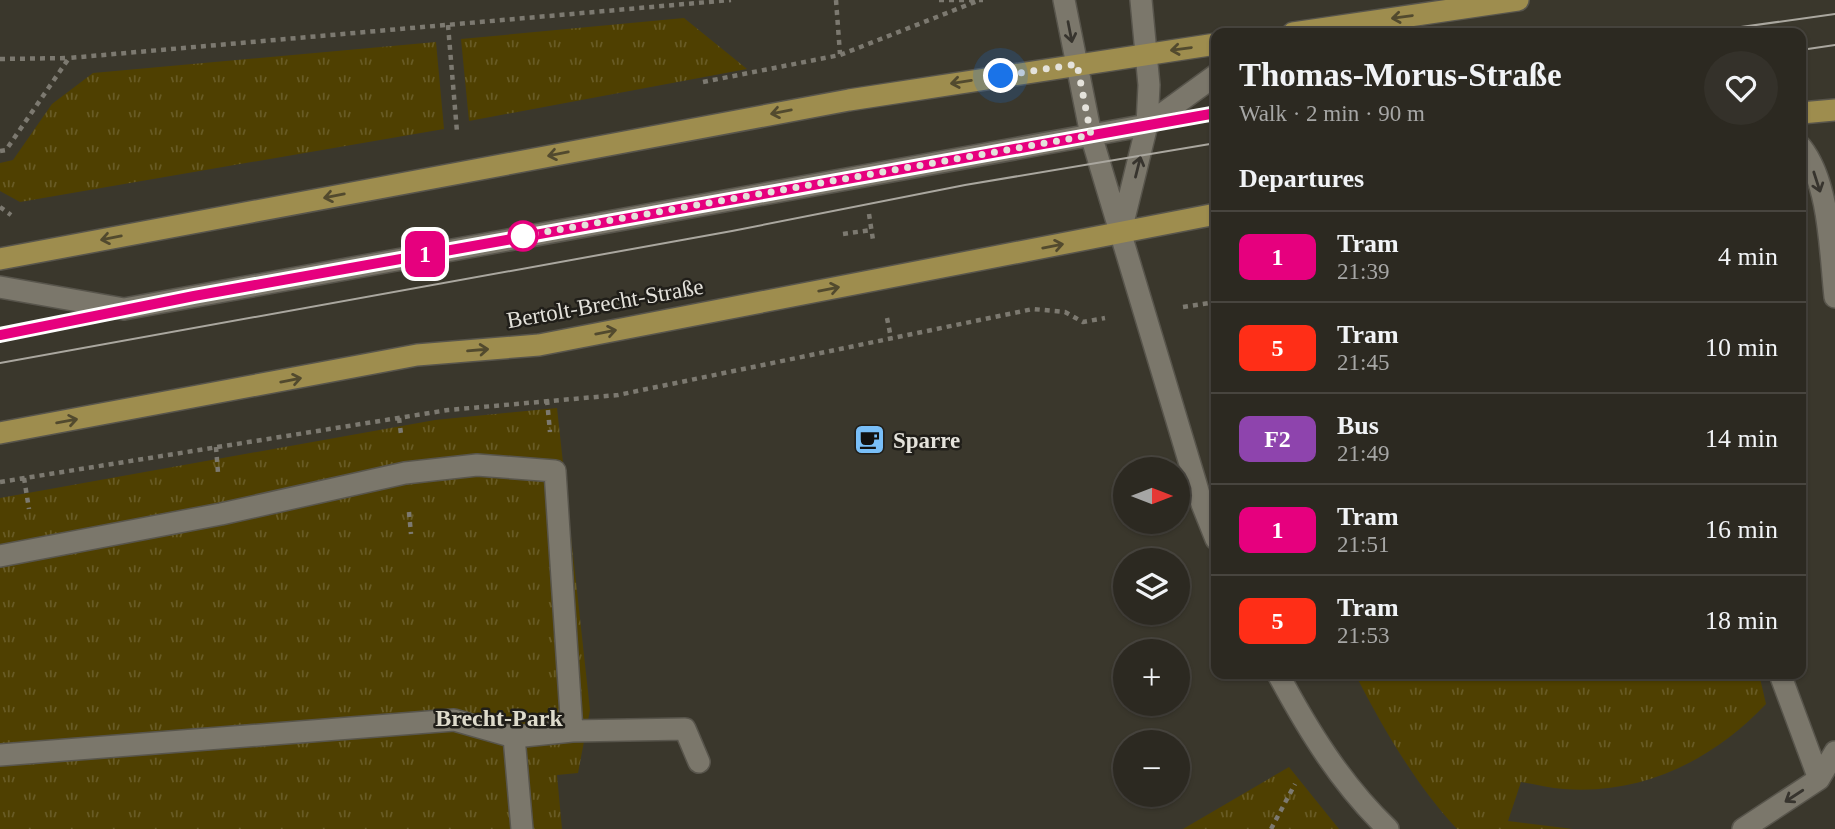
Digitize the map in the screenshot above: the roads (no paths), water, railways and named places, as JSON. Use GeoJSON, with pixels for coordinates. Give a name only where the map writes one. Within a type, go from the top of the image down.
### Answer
{"type":"FeatureCollection","features":[{"type":"Feature","properties":{"kind":"main road"},"geometry":{"type":"LineString","coordinates":[[1327,28],[1518,0]]}},
{"type":"Feature","properties":{"kind":"main road"},"geometry":{"type":"LineString","coordinates":[[0,259],[849,100],[1211,45]]}},
{"type":"Feature","properties":{"kind":"main road"},"geometry":{"type":"LineString","coordinates":[[1806,113],[1835,110]]}},
{"type":"Feature","properties":{"kind":"main road","name":"Bertolt-Brecht-Straße"},"geometry":{"type":"LineString","coordinates":[[0,433],[416,355],[539,345],[1211,215]]}},
{"type":"Feature","properties":{"kind":"street"},"geometry":{"type":"LineString","coordinates":[[1064,0],[1091,135],[1211,526]]}},
{"type":"Feature","properties":{"kind":"street"},"geometry":{"type":"LineString","coordinates":[[1121,233],[1147,125],[1146,55],[1141,0]]}},
{"type":"Feature","properties":{"kind":"street"},"geometry":{"type":"LineString","coordinates":[[0,287],[124,309],[1147,125],[1211,79]]}},
{"type":"Feature","properties":{"kind":"street"},"geometry":{"type":"LineString","coordinates":[[1806,157],[1818,181],[1827,220],[1835,297]]}},
{"type":"Feature","properties":{"kind":"street"},"geometry":{"type":"LineString","coordinates":[[0,556],[195,519],[405,473],[477,465],[555,471],[572,731]]}},
{"type":"Feature","properties":{"kind":"street"},"geometry":{"type":"LineString","coordinates":[[1281,679],[1319,747],[1371,813],[1388,829]]}},
{"type":"Feature","properties":{"kind":"street"},"geometry":{"type":"LineString","coordinates":[[1782,679],[1819,779]]}},
{"type":"Feature","properties":{"kind":"street"},"geometry":{"type":"LineString","coordinates":[[0,755],[454,720],[514,737],[572,731],[685,729],[699,762]]}},
{"type":"Feature","properties":{"kind":"street"},"geometry":{"type":"LineString","coordinates":[[514,737],[522,829]]}},
{"type":"Feature","properties":{"kind":"street"},"geometry":{"type":"LineString","coordinates":[[1743,829],[1819,779],[1835,752]]}},
{"type":"Feature","properties":{"kind":"tram line"},"geometry":{"type":"LineString","coordinates":[[1734,28],[1835,14]]}},
{"type":"Feature","properties":{"kind":"tram line"},"geometry":{"type":"LineString","coordinates":[[1806,49],[1835,45]]}},
{"type":"Feature","properties":{"kind":"tram line"},"geometry":{"type":"LineString","coordinates":[[0,335],[146,304],[1211,114]]}},
{"type":"Feature","properties":{"kind":"tram line","name":"1"},"geometry":{"type":"LineString","coordinates":[[0,335],[194,296],[1211,114]]}},
{"type":"Feature","properties":{"kind":"tram line"},"geometry":{"type":"LineString","coordinates":[[0,363],[732,231],[965,185],[1211,144]]}},
{"type":"Feature","properties":{"kind":"place","name":"Sparre"},"geometry":{"type":"Point","coordinates":[870,440]}},
{"type":"Feature","properties":{"kind":"district","name":"Brecht-Park"},"geometry":{"type":"Point","coordinates":[499,718]}}]}
